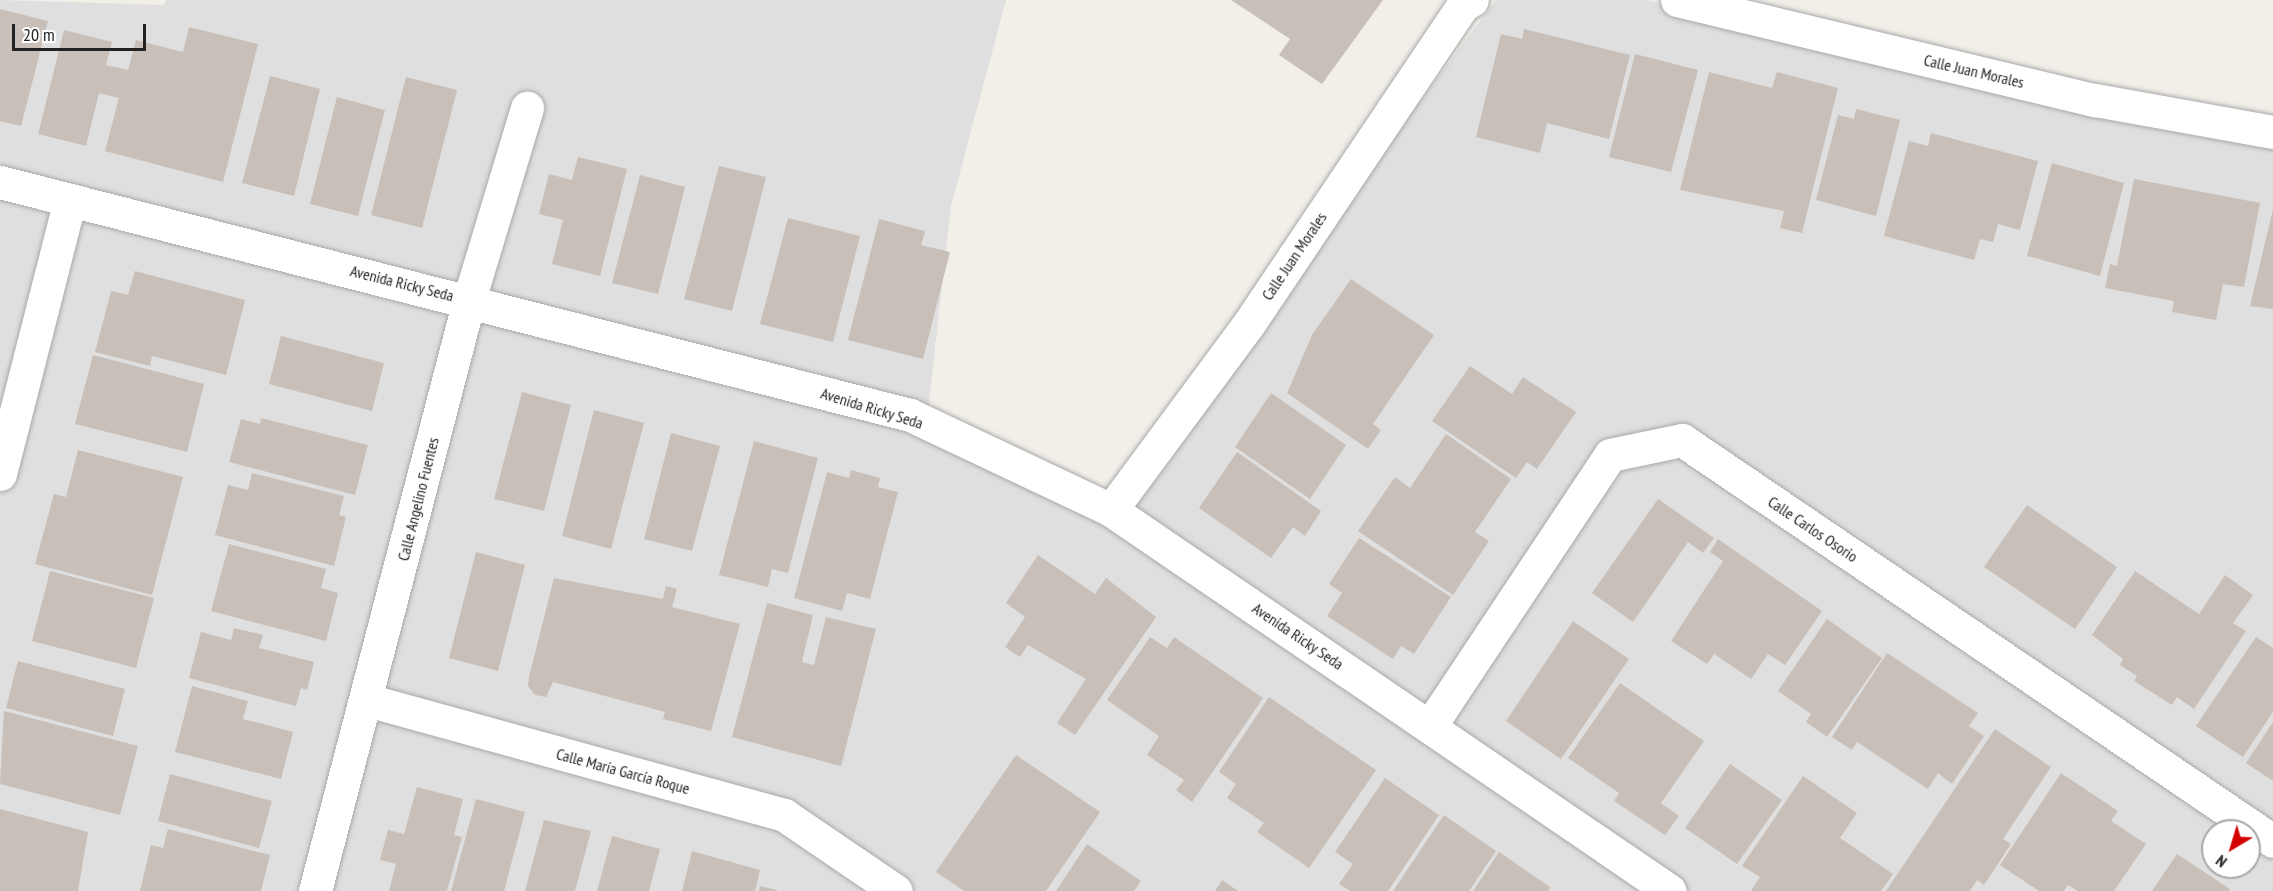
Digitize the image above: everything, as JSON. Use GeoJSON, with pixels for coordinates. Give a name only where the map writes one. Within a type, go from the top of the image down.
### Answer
{"type":"FeatureCollection","features":[{"type":"Feature","properties":{"kind":"street","name":"Calle Juan Morales"},"geometry":{"type":"LineString","coordinates":[[1111,510],[1248,325],[1463,5],[1472,0]]}},
{"type":"Feature","properties":{"kind":"street","name":"Calle Juan Morales"},"geometry":{"type":"LineString","coordinates":[[1677,0],[2095,100],[2273,132]]}},
{"type":"Feature","properties":{"kind":"street","name":"Calle Angelino Fuentes"},"geometry":{"type":"LineString","coordinates":[[315,891],[367,700],[469,300],[527,108]]}},
{"type":"Feature","properties":{"kind":"street","name":"Avenida Ricky Seda"},"geometry":{"type":"LineString","coordinates":[[0,182],[469,300],[910,415],[1111,510],[1670,891]]}},
{"type":"Feature","properties":{"kind":"street"},"geometry":{"type":"LineString","coordinates":[[0,474],[70,200]]}},
{"type":"Feature","properties":{"kind":"street","name":"Calle Carlos Osorio"},"geometry":{"type":"LineString","coordinates":[[1430,726],[1610,455],[1682,440],[2273,841]]}},
{"type":"Feature","properties":{"kind":"street","name":"Calle María García Roque"},"geometry":{"type":"LineString","coordinates":[[367,700],[784,815],[896,891]]}},
{"type":"Feature","properties":{"kind":"shaded area"},"geometry":{"type":"Polygon","coordinates":[[[0,0],[164,5],[166,0],[1006,0],[951,206],[926,429],[1108,516],[1496,0],[1646,0],[2273,125],[2273,891],[0,891],[0,0]]]}},
{"type":"Feature","properties":{"kind":"building"},"geometry":{"type":"Polygon","coordinates":[[[1231,0],[1383,0],[1322,84],[1279,55],[1290,39],[1231,0]]]}},
{"type":"Feature","properties":{"kind":"building"},"geometry":{"type":"Polygon","coordinates":[[[0,9],[48,21],[21,126],[0,121],[0,9]]]}},
{"type":"Feature","properties":{"kind":"building"},"geometry":{"type":"Polygon","coordinates":[[[189,27],[258,44],[223,182],[105,151],[119,98],[99,93],[86,146],[38,134],[64,30],[112,42],[106,65],[128,70],[136,40],[183,52],[189,27]]]}},
{"type":"Feature","properties":{"kind":"building"},"geometry":{"type":"Polygon","coordinates":[[[1524,29],[1630,55],[1609,139],[1547,123],[1540,153],[1476,137],[1501,34],[1522,39],[1524,29]]]}},
{"type":"Feature","properties":{"kind":"building"},"geometry":{"type":"Polygon","coordinates":[[[1635,54],[1698,70],[1671,172],[1609,157],[1635,54]]]}},
{"type":"Feature","properties":{"kind":"building"},"geometry":{"type":"Polygon","coordinates":[[[1709,72],[1772,88],[1777,72],[1838,88],[1802,233],[1780,228],[1784,211],[1680,190],[1709,72]]]}},
{"type":"Feature","properties":{"kind":"building"},"geometry":{"type":"Polygon","coordinates":[[[270,76],[320,89],[294,196],[242,183],[270,76]]]}},
{"type":"Feature","properties":{"kind":"building"},"geometry":{"type":"Polygon","coordinates":[[[406,77],[457,90],[422,228],[371,215],[406,77]]]}},
{"type":"Feature","properties":{"kind":"building"},"geometry":{"type":"Polygon","coordinates":[[[337,97],[385,110],[358,216],[310,204],[337,97]]]}},
{"type":"Feature","properties":{"kind":"building"},"geometry":{"type":"Polygon","coordinates":[[[1856,109],[1900,120],[1876,216],[1816,200],[1838,115],[1854,119],[1856,109]]]}},
{"type":"Feature","properties":{"kind":"building"},"geometry":{"type":"Polygon","coordinates":[[[1931,133],[2038,161],[2020,230],[1998,224],[1993,242],[1980,239],[1974,260],[1884,236],[1909,141],[1928,146],[1931,133]]]}},
{"type":"Feature","properties":{"kind":"building"},"geometry":{"type":"Polygon","coordinates":[[[578,157],[627,169],[600,276],[552,264],[563,220],[539,214],[549,174],[572,180],[578,157]]]}},
{"type":"Feature","properties":{"kind":"building"},"geometry":{"type":"Polygon","coordinates":[[[2052,163],[2124,183],[2100,276],[2027,256],[2052,163]]]}},
{"type":"Feature","properties":{"kind":"building"},"geometry":{"type":"Polygon","coordinates":[[[719,166],[766,177],[732,311],[684,299],[719,166]]]}},
{"type":"Feature","properties":{"kind":"building"},"geometry":{"type":"Polygon","coordinates":[[[640,175],[685,187],[658,294],[612,283],[640,175]]]}},
{"type":"Feature","properties":{"kind":"building"},"geometry":{"type":"Polygon","coordinates":[[[2134,179],[2260,203],[2244,287],[2223,284],[2216,320],[2172,312],[2174,301],[2105,288],[2110,264],[2117,266],[2134,179]]]}},
{"type":"Feature","properties":{"kind":"building"},"geometry":{"type":"Polygon","coordinates":[[[2273,209],[2273,309],[2250,306],[2273,209]]]}},
{"type":"Feature","properties":{"kind":"building"},"geometry":{"type":"Polygon","coordinates":[[[788,218],[860,236],[833,342],[760,324],[788,218]]]}},
{"type":"Feature","properties":{"kind":"building"},"geometry":{"type":"Polygon","coordinates":[[[879,219],[925,231],[921,245],[950,252],[923,359],[848,340],[879,219]]]}},
{"type":"Feature","properties":{"kind":"building"},"geometry":{"type":"Polygon","coordinates":[[[135,271],[245,300],[226,375],[152,356],[150,366],[95,352],[111,291],[128,295],[135,271]]]}},
{"type":"Feature","properties":{"kind":"building"},"geometry":{"type":"Polygon","coordinates":[[[1351,279],[1434,335],[1373,424],[1381,430],[1368,449],[1287,393],[1312,335],[1351,279]]]}},
{"type":"Feature","properties":{"kind":"building"},"geometry":{"type":"Polygon","coordinates":[[[281,336],[384,363],[372,411],[269,384],[281,336]]]}},
{"type":"Feature","properties":{"kind":"building"},"geometry":{"type":"Polygon","coordinates":[[[93,355],[204,384],[187,452],[75,424],[93,355]]]}},
{"type":"Feature","properties":{"kind":"building"},"geometry":{"type":"Polygon","coordinates":[[[1470,366],[1512,394],[1523,377],[1576,412],[1537,469],[1527,462],[1516,478],[1432,421],[1470,366]]]}},
{"type":"Feature","properties":{"kind":"building"},"geometry":{"type":"Polygon","coordinates":[[[522,392],[571,405],[544,511],[494,499],[522,392]]]}},
{"type":"Feature","properties":{"kind":"building"},"geometry":{"type":"Polygon","coordinates":[[[1271,393],[1346,445],[1310,499],[1235,447],[1271,393]]]}},
{"type":"Feature","properties":{"kind":"building"},"geometry":{"type":"Polygon","coordinates":[[[594,410],[644,423],[611,549],[562,536],[594,410]]]}},
{"type":"Feature","properties":{"kind":"building"},"geometry":{"type":"Polygon","coordinates":[[[261,418],[368,445],[355,495],[229,462],[241,419],[260,424],[261,418]]]}},
{"type":"Feature","properties":{"kind":"building"},"geometry":{"type":"Polygon","coordinates":[[[671,433],[720,446],[692,551],[644,539],[671,433]]]}},
{"type":"Feature","properties":{"kind":"building"},"geometry":{"type":"Polygon","coordinates":[[[1446,434],[1511,479],[1475,532],[1489,541],[1453,595],[1358,531],[1395,477],[1410,488],[1446,434]]]}},
{"type":"Feature","properties":{"kind":"building"},"geometry":{"type":"Polygon","coordinates":[[[754,441],[818,458],[788,573],[772,569],[768,587],[719,575],[754,441]]]}},
{"type":"Feature","properties":{"kind":"building"},"geometry":{"type":"Polygon","coordinates":[[[78,450],[183,477],[152,595],[35,564],[54,494],[66,497],[78,450]]]}},
{"type":"Feature","properties":{"kind":"building"},"geometry":{"type":"Polygon","coordinates":[[[1237,452],[1321,511],[1305,536],[1293,527],[1271,558],[1199,508],[1237,452]]]}},
{"type":"Feature","properties":{"kind":"building"},"geometry":{"type":"Polygon","coordinates":[[[851,470],[880,478],[878,487],[898,492],[870,599],[847,593],[842,611],[794,598],[827,472],[849,478],[851,470]]]}},
{"type":"Feature","properties":{"kind":"building"},"geometry":{"type":"Polygon","coordinates":[[[252,473],[344,496],[339,515],[346,517],[334,566],[215,535],[228,485],[248,490],[252,473]]]}},
{"type":"Feature","properties":{"kind":"building"},"geometry":{"type":"Polygon","coordinates":[[[1658,499],[1714,538],[1703,553],[1688,542],[1633,622],[1592,593],[1658,499]]]}},
{"type":"Feature","properties":{"kind":"building"},"geometry":{"type":"Polygon","coordinates":[[[2027,505],[2117,567],[2075,629],[1984,567],[2027,505]]]}},
{"type":"Feature","properties":{"kind":"building"},"geometry":{"type":"Polygon","coordinates":[[[1359,538],[1451,597],[1414,654],[1401,646],[1393,659],[1327,616],[1342,593],[1329,584],[1359,538]]]}},
{"type":"Feature","properties":{"kind":"building"},"geometry":{"type":"Polygon","coordinates":[[[1718,539],[1822,611],[1785,665],[1768,654],[1751,679],[1714,654],[1707,664],[1671,641],[1723,561],[1710,552],[1718,539]]]}},
{"type":"Feature","properties":{"kind":"building"},"geometry":{"type":"Polygon","coordinates":[[[229,544],[326,569],[321,588],[338,593],[326,641],[211,611],[229,544]]]}},
{"type":"Feature","properties":{"kind":"building"},"geometry":{"type":"Polygon","coordinates":[[[476,552],[525,565],[498,671],[449,658],[476,552]]]}},
{"type":"Feature","properties":{"kind":"building"},"geometry":{"type":"Polygon","coordinates":[[[1038,555],[1095,594],[1106,578],[1156,617],[1075,735],[1057,723],[1086,679],[1028,645],[1020,657],[1005,647],[1025,617],[1006,603],[1038,555]]]}},
{"type":"Feature","properties":{"kind":"building"},"geometry":{"type":"Polygon","coordinates":[[[50,571],[154,598],[136,668],[32,641],[50,571]]]}},
{"type":"Feature","properties":{"kind":"building"},"geometry":{"type":"Polygon","coordinates":[[[2135,571],[2199,614],[2225,575],[2253,595],[2233,623],[2246,631],[2194,709],[2177,697],[2172,705],[2134,681],[2137,676],[2120,665],[2123,659],[2092,635],[2135,571]]]}},
{"type":"Feature","properties":{"kind":"building"},"geometry":{"type":"Polygon","coordinates":[[[554,578],[663,599],[666,586],[677,589],[672,607],[740,624],[711,731],[663,719],[665,712],[553,682],[546,697],[535,695],[528,686],[529,677],[554,578]]]}},
{"type":"Feature","properties":{"kind":"building"},"geometry":{"type":"Polygon","coordinates":[[[767,603],[813,615],[802,662],[814,665],[826,617],[876,629],[841,766],[732,737],[767,603]]]}},
{"type":"Feature","properties":{"kind":"building"},"geometry":{"type":"Polygon","coordinates":[[[1827,619],[1882,658],[1827,737],[1806,722],[1811,714],[1778,691],[1827,619]]]}},
{"type":"Feature","properties":{"kind":"building"},"geometry":{"type":"Polygon","coordinates":[[[1573,621],[1629,659],[1561,759],[1506,721],[1573,621]]]}},
{"type":"Feature","properties":{"kind":"building"},"geometry":{"type":"Polygon","coordinates":[[[234,628],[263,635],[259,648],[314,662],[307,690],[301,688],[296,706],[189,678],[201,632],[231,640],[234,628]]]}},
{"type":"Feature","properties":{"kind":"building"},"geometry":{"type":"Polygon","coordinates":[[[1150,637],[1167,648],[1174,637],[1263,698],[1192,802],[1176,790],[1184,780],[1147,755],[1159,736],[1107,700],[1150,637]]]}},
{"type":"Feature","properties":{"kind":"building"},"geometry":{"type":"Polygon","coordinates":[[[2256,637],[2273,648],[2273,712],[2243,757],[2196,726],[2256,637]]]}},
{"type":"Feature","properties":{"kind":"building"},"geometry":{"type":"Polygon","coordinates":[[[1887,653],[1978,713],[1969,726],[1984,736],[1952,784],[1938,773],[1928,789],[1857,742],[1852,750],[1832,737],[1887,653]]]}},
{"type":"Feature","properties":{"kind":"building"},"geometry":{"type":"Polygon","coordinates":[[[18,661],[125,689],[113,736],[6,708],[18,661]]]}},
{"type":"Feature","properties":{"kind":"building"},"geometry":{"type":"Polygon","coordinates":[[[1620,683],[1704,741],[1661,803],[1679,816],[1665,835],[1614,801],[1619,793],[1568,758],[1620,683]]]}},
{"type":"Feature","properties":{"kind":"building"},"geometry":{"type":"Polygon","coordinates":[[[192,686],[248,701],[243,719],[293,732],[281,779],[175,752],[192,686]]]}},
{"type":"Feature","properties":{"kind":"building"},"geometry":{"type":"Polygon","coordinates":[[[1269,697],[1376,770],[1309,868],[1257,832],[1264,823],[1227,798],[1236,784],[1219,772],[1269,697]]]}},
{"type":"Feature","properties":{"kind":"building"},"geometry":{"type":"Polygon","coordinates":[[[4,711],[138,746],[120,815],[0,784],[4,711]]]}},
{"type":"Feature","properties":{"kind":"building"},"geometry":{"type":"Polygon","coordinates":[[[2273,722],[2273,781],[2246,763],[2273,722]]]}},
{"type":"Feature","properties":{"kind":"building"},"geometry":{"type":"Polygon","coordinates":[[[1995,729],[2051,767],[2003,839],[2011,844],[1984,885],[1977,880],[1970,891],[1886,891],[1995,729]]]}},
{"type":"Feature","properties":{"kind":"building"},"geometry":{"type":"Polygon","coordinates":[[[1016,755],[1100,812],[1046,891],[964,891],[936,872],[1016,755]]]}},
{"type":"Feature","properties":{"kind":"building"},"geometry":{"type":"Polygon","coordinates":[[[1730,764],[1782,800],[1737,864],[1685,828],[1730,764]]]}},
{"type":"Feature","properties":{"kind":"building"},"geometry":{"type":"Polygon","coordinates":[[[2061,773],[2118,811],[2111,821],[2146,844],[2114,891],[2078,891],[2068,885],[2064,891],[2039,891],[2000,865],[2061,773]]]}},
{"type":"Feature","properties":{"kind":"building"},"geometry":{"type":"Polygon","coordinates":[[[170,774],[272,801],[259,848],[158,821],[170,774]]]}},
{"type":"Feature","properties":{"kind":"building"},"geometry":{"type":"Polygon","coordinates":[[[1803,776],[1857,813],[1840,838],[1893,874],[1881,891],[1751,891],[1760,877],[1742,866],[1803,776]]]}},
{"type":"Feature","properties":{"kind":"building"},"geometry":{"type":"Polygon","coordinates":[[[1385,778],[1439,815],[1388,891],[1350,891],[1339,884],[1353,864],[1335,852],[1385,778]]]}},
{"type":"Feature","properties":{"kind":"building"},"geometry":{"type":"Polygon","coordinates":[[[417,787],[463,799],[454,835],[462,837],[447,891],[389,891],[396,864],[380,860],[388,830],[404,834],[417,787]]]}},
{"type":"Feature","properties":{"kind":"building"},"geometry":{"type":"Polygon","coordinates":[[[476,799],[525,812],[504,891],[451,891],[476,799]]]}},
{"type":"Feature","properties":{"kind":"building"},"geometry":{"type":"Polygon","coordinates":[[[0,809],[88,832],[78,891],[0,891],[0,809]]]}},
{"type":"Feature","properties":{"kind":"building"},"geometry":{"type":"Polygon","coordinates":[[[1444,815],[1496,851],[1469,891],[1393,891],[1444,815]]]}},
{"type":"Feature","properties":{"kind":"building"},"geometry":{"type":"Polygon","coordinates":[[[544,820],[591,831],[575,891],[525,891],[544,820]]]}},
{"type":"Feature","properties":{"kind":"building"},"geometry":{"type":"Polygon","coordinates":[[[168,829],[270,855],[261,891],[140,891],[151,845],[163,848],[168,829]]]}},
{"type":"Feature","properties":{"kind":"building"},"geometry":{"type":"Polygon","coordinates":[[[612,836],[660,849],[649,891],[597,891],[612,836]]]}},
{"type":"Feature","properties":{"kind":"building"},"geometry":{"type":"Polygon","coordinates":[[[1087,844],[1141,881],[1134,891],[1056,891],[1087,844]]]}},
{"type":"Feature","properties":{"kind":"building"},"geometry":{"type":"Polygon","coordinates":[[[692,851],[760,870],[755,891],[682,891],[692,851]]]}},
{"type":"Feature","properties":{"kind":"building"},"geometry":{"type":"Polygon","coordinates":[[[1499,852],[1550,887],[1548,891],[1473,891],[1499,852]]]}},
{"type":"Feature","properties":{"kind":"building"},"geometry":{"type":"Polygon","coordinates":[[[2177,854],[2201,870],[2201,879],[2215,879],[2230,889],[2229,891],[2152,891],[2177,854]]]}},
{"type":"Feature","properties":{"kind":"building"},"geometry":{"type":"Polygon","coordinates":[[[1222,880],[1238,891],[1215,891],[1222,880]]]}},
{"type":"Feature","properties":{"kind":"building"},"geometry":{"type":"Polygon","coordinates":[[[760,886],[777,890],[777,891],[759,891],[760,886]]]}}]}
